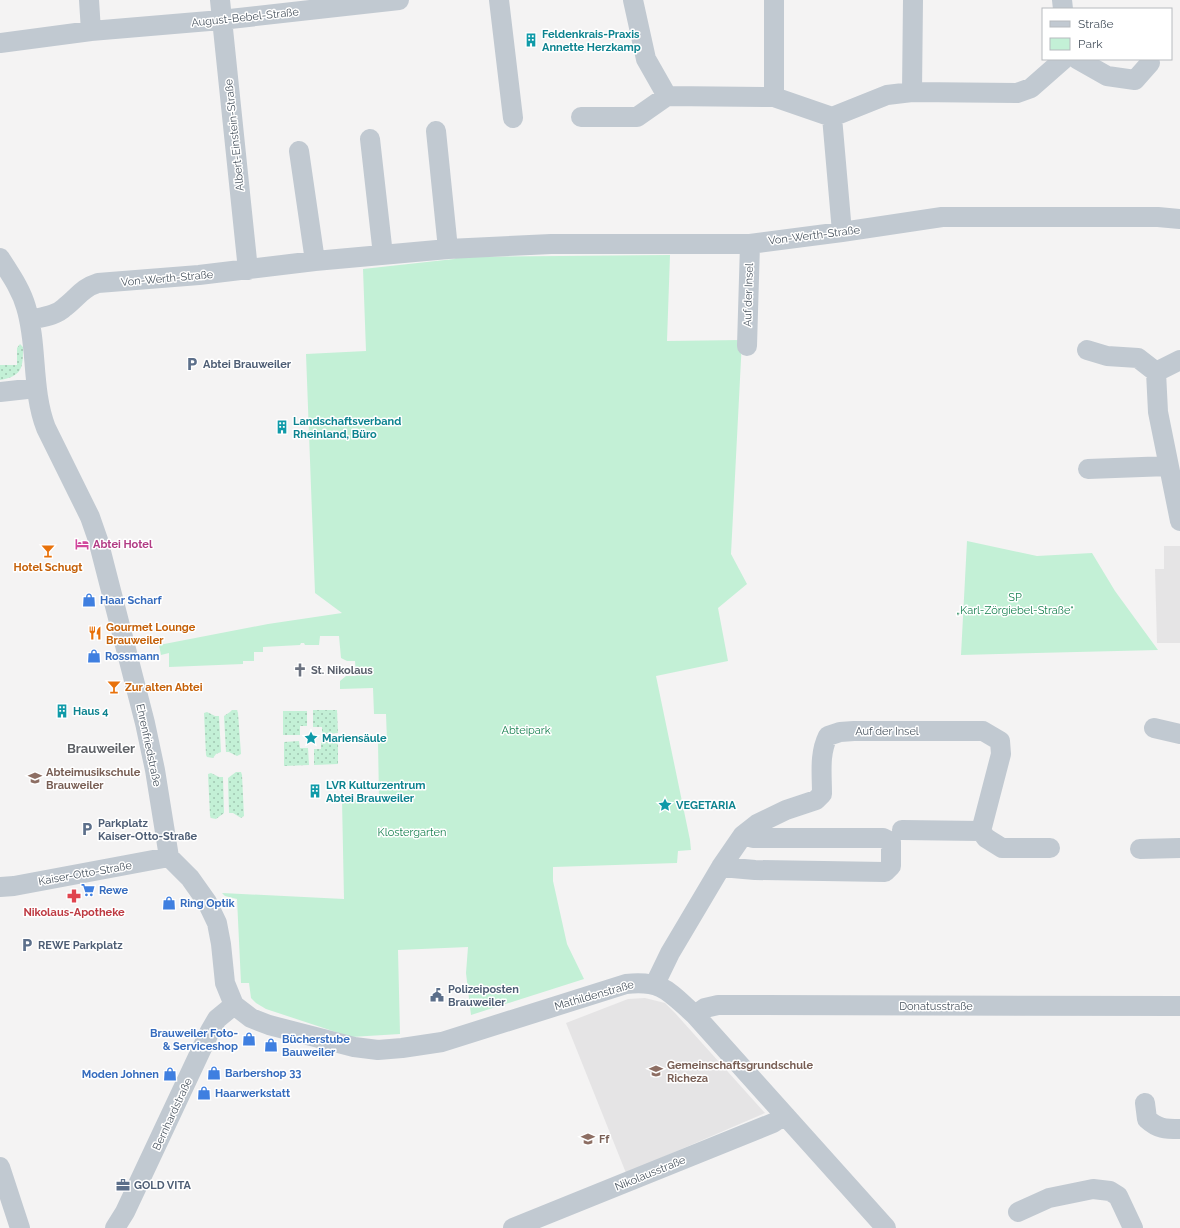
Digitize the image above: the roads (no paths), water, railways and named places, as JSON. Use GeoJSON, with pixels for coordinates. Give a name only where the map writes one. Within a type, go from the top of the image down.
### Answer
{"type":"FeatureCollection","features":[{"type":"Feature","properties":{"kind":"street"},"geometry":{"type":"LineString","coordinates":[[89,0],[91,31]]}},
{"type":"Feature","properties":{"kind":"street","name":"Albert-Einstein-Straße"},"geometry":{"type":"LineString","coordinates":[[220,0],[248,270]]}},
{"type":"Feature","properties":{"kind":"street","name":"August-Bebel-Straße"},"geometry":{"type":"LineString","coordinates":[[0,43],[91,31],[221,20],[399,0]]}},
{"type":"Feature","properties":{"kind":"street"},"geometry":{"type":"LineString","coordinates":[[498,0],[513,118]]}},
{"type":"Feature","properties":{"kind":"street"},"geometry":{"type":"LineString","coordinates":[[633,0],[646,59],[668,96]]}},
{"type":"Feature","properties":{"kind":"street"},"geometry":{"type":"LineString","coordinates":[[774,0],[774,97]]}},
{"type":"Feature","properties":{"kind":"street"},"geometry":{"type":"LineString","coordinates":[[912,0],[912,92]]}},
{"type":"Feature","properties":{"kind":"street"},"geometry":{"type":"LineString","coordinates":[[581,117],[637,117],[668,96],[774,97],[832,117],[887,95],[912,92],[1017,93],[1031,88],[1063,60]]}},
{"type":"Feature","properties":{"kind":"street"},"geometry":{"type":"LineString","coordinates":[[1079,60],[1107,76],[1135,80],[1150,63]]}},
{"type":"Feature","properties":{"kind":"street"},"geometry":{"type":"LineString","coordinates":[[832,117],[842,232]]}},
{"type":"Feature","properties":{"kind":"street"},"geometry":{"type":"LineString","coordinates":[[436,132],[448,249]]}},
{"type":"Feature","properties":{"kind":"street"},"geometry":{"type":"LineString","coordinates":[[370,139],[383,255]]}},
{"type":"Feature","properties":{"kind":"street"},"geometry":{"type":"LineString","coordinates":[[299,151],[315,261]]}},
{"type":"Feature","properties":{"kind":"street","name":"Von-Werth-Straße"},"geometry":{"type":"LineString","coordinates":[[30,320],[53,314],[65,308],[88,286],[98,283],[248,270],[315,261],[448,249],[550,244],[750,244],[942,217],[1180,219]]}},
{"type":"Feature","properties":{"kind":"street","name":"Auf der Insel"},"geometry":{"type":"LineString","coordinates":[[747,346],[750,244]]}},
{"type":"Feature","properties":{"kind":"street","name":"Ehrenfriedstraße"},"geometry":{"type":"LineString","coordinates":[[0,258],[20,290],[30,320],[34,344],[36,388],[41,414],[46,428],[90,517],[98,540],[146,723],[169,857]]}},
{"type":"Feature","properties":{"kind":"street"},"geometry":{"type":"LineString","coordinates":[[1087,350],[1107,356],[1138,358],[1156,372],[1158,412],[1180,521]]}},
{"type":"Feature","properties":{"kind":"street"},"geometry":{"type":"LineString","coordinates":[[1156,372],[1180,360]]}},
{"type":"Feature","properties":{"kind":"street"},"geometry":{"type":"LineString","coordinates":[[0,392],[36,388]]}},
{"type":"Feature","properties":{"kind":"street"},"geometry":{"type":"LineString","coordinates":[[1088,469],[1169,466]]}},
{"type":"Feature","properties":{"kind":"street"},"geometry":{"type":"LineString","coordinates":[[1154,728],[1180,734]]}},
{"type":"Feature","properties":{"kind":"street","name":"Auf der Insel"},"geometry":{"type":"LineString","coordinates":[[655,984],[670,953],[721,867],[757,824],[786,810],[816,800],[822,794],[822,755],[823,746],[828,736],[840,732],[854,731],[982,732],[1000,741],[1001,754],[981,831]]}},
{"type":"Feature","properties":{"kind":"street"},"geometry":{"type":"LineString","coordinates":[[902,830],[981,831],[986,838],[1002,848],[1050,848]]}},
{"type":"Feature","properties":{"kind":"street"},"geometry":{"type":"LineString","coordinates":[[721,867],[742,869],[885,872],[891,866],[891,842],[883,838],[748,836],[742,869]]}},
{"type":"Feature","properties":{"kind":"street"},"geometry":{"type":"LineString","coordinates":[[1140,849],[1180,848]]}},
{"type":"Feature","properties":{"kind":"street"},"geometry":{"type":"LineString","coordinates":[[169,857],[190,878],[207,902],[217,923],[225,983],[234,1005]]}},
{"type":"Feature","properties":{"kind":"street","name":"Kaiser-Otto-Straße"},"geometry":{"type":"LineString","coordinates":[[0,887],[14,886],[169,857]]}},
{"type":"Feature","properties":{"kind":"street","name":"Mathildenstraße"},"geometry":{"type":"LineString","coordinates":[[234,1005],[251,1018],[269,1024],[354,1047],[378,1050],[442,1042],[626,984],[655,984],[669,991],[695,1015],[886,1228]]}},
{"type":"Feature","properties":{"kind":"street","name":"Bernhardstraße"},"geometry":{"type":"LineString","coordinates":[[115,1228],[125,1212],[210,1031],[217,1018],[234,1005]]}},
{"type":"Feature","properties":{"kind":"street","name":"Donatusstraße"},"geometry":{"type":"LineString","coordinates":[[695,1015],[705,1008],[718,1005],[1180,1006]]}},
{"type":"Feature","properties":{"kind":"street"},"geometry":{"type":"LineString","coordinates":[[1145,1103],[1147,1119],[1154,1126],[1168,1129],[1180,1129]]}},
{"type":"Feature","properties":{"kind":"street","name":"Nikolausstraße"},"geometry":{"type":"LineString","coordinates":[[513,1228],[774,1123],[785,1115]]}},
{"type":"Feature","properties":{"kind":"street"},"geometry":{"type":"LineString","coordinates":[[0,1167],[20,1228]]}},
{"type":"Feature","properties":{"kind":"street"},"geometry":{"type":"LineString","coordinates":[[1018,1212],[1049,1198],[1093,1190],[1110,1192],[1118,1196],[1133,1228]]}},
{"type":"Feature","properties":{"kind":"place","name":"Feldenkrais-Praxis Annette Herzkamp"},"geometry":{"type":"Point","coordinates":[531,40]}},
{"type":"Feature","properties":{"kind":"place","name":"Abtei Brauweiler"},"geometry":{"type":"Point","coordinates":[192,364]}},
{"type":"Feature","properties":{"kind":"place","name":"Landschaftsverband Rheinland, Büro"},"geometry":{"type":"Point","coordinates":[282,427]}},
{"type":"Feature","properties":{"kind":"place","name":"Abtei Hotel"},"geometry":{"type":"Point","coordinates":[82,544]}},
{"type":"Feature","properties":{"kind":"place","name":"Hotel Schugt"},"geometry":{"type":"Point","coordinates":[48,551]}},
{"type":"Feature","properties":{"kind":"place","name":"Haar Scharf"},"geometry":{"type":"Point","coordinates":[89,600]}},
{"type":"Feature","properties":{"kind":"place","name":"Gourmet Lounge Brauweiler"},"geometry":{"type":"Point","coordinates":[95,633]}},
{"type":"Feature","properties":{"kind":"place","name":"Rossmann"},"geometry":{"type":"Point","coordinates":[94,656]}},
{"type":"Feature","properties":{"kind":"place","name":"St. Nikolaus"},"geometry":{"type":"Point","coordinates":[300,670]}},
{"type":"Feature","properties":{"kind":"place","name":"Zur alten Abtei"},"geometry":{"type":"Point","coordinates":[114,687]}},
{"type":"Feature","properties":{"kind":"place","name":"Haus 4"},"geometry":{"type":"Point","coordinates":[62,711]}},
{"type":"Feature","properties":{"kind":"place","name":"Mariensäule"},"geometry":{"type":"Point","coordinates":[311,738]}},
{"type":"Feature","properties":{"kind":"place","name":"Abteimusikschule Brauweiler"},"geometry":{"type":"Point","coordinates":[35,778]}},
{"type":"Feature","properties":{"kind":"place","name":"LVR Kulturzentrum Abtei Brauweiler"},"geometry":{"type":"Point","coordinates":[315,791]}},
{"type":"Feature","properties":{"kind":"place","name":"VEGETARIA"},"geometry":{"type":"Point","coordinates":[665,805]}},
{"type":"Feature","properties":{"kind":"place","name":"Parkplatz Kaiser-Otto-Straße"},"geometry":{"type":"Point","coordinates":[87,829]}},
{"type":"Feature","properties":{"kind":"place","name":"Rewe"},"geometry":{"type":"Point","coordinates":[88,890]}},
{"type":"Feature","properties":{"kind":"place","name":"Nikolaus-Apotheke"},"geometry":{"type":"Point","coordinates":[74,896]}},
{"type":"Feature","properties":{"kind":"place","name":"Ring Optik"},"geometry":{"type":"Point","coordinates":[169,903]}},
{"type":"Feature","properties":{"kind":"place","name":"REWE Parkplatz"},"geometry":{"type":"Point","coordinates":[27,945]}},
{"type":"Feature","properties":{"kind":"place","name":"Polizeiposten Brauweiler"},"geometry":{"type":"Point","coordinates":[437,995]}},
{"type":"Feature","properties":{"kind":"place","name":"Brauweiler Foto- & Serviceshop"},"geometry":{"type":"Point","coordinates":[249,1039]}},
{"type":"Feature","properties":{"kind":"place","name":"Bücherstube Bauweiler"},"geometry":{"type":"Point","coordinates":[271,1045]}},
{"type":"Feature","properties":{"kind":"place","name":"Gemeinschaftsgrundschule Richeza"},"geometry":{"type":"Point","coordinates":[656,1071]}},
{"type":"Feature","properties":{"kind":"place","name":"Barbershop 33"},"geometry":{"type":"Point","coordinates":[214,1073]}},
{"type":"Feature","properties":{"kind":"place","name":"Moden Johnen"},"geometry":{"type":"Point","coordinates":[170,1074]}},
{"type":"Feature","properties":{"kind":"place","name":"Haarwerkstatt"},"geometry":{"type":"Point","coordinates":[204,1093]}},
{"type":"Feature","properties":{"kind":"place","name":"Ff"},"geometry":{"type":"Point","coordinates":[588,1139]}},
{"type":"Feature","properties":{"kind":"place","name":"GOLD VITA"},"geometry":{"type":"Point","coordinates":[123,1185]}},
{"type":"Feature","properties":{"kind":"district","name":"Brauweiler"},"geometry":{"type":"Point","coordinates":[101,748]}},
{"type":"Feature","properties":{"kind":"park label","name":"SP „Karl-Zörgiebel-Straße“"},"geometry":{"type":"Point","coordinates":[1015,603]}},
{"type":"Feature","properties":{"kind":"park label","name":"Abteipark"},"geometry":{"type":"Point","coordinates":[526,730]}},
{"type":"Feature","properties":{"kind":"park label","name":"Klostergarten"},"geometry":{"type":"Point","coordinates":[412,832]}}]}
